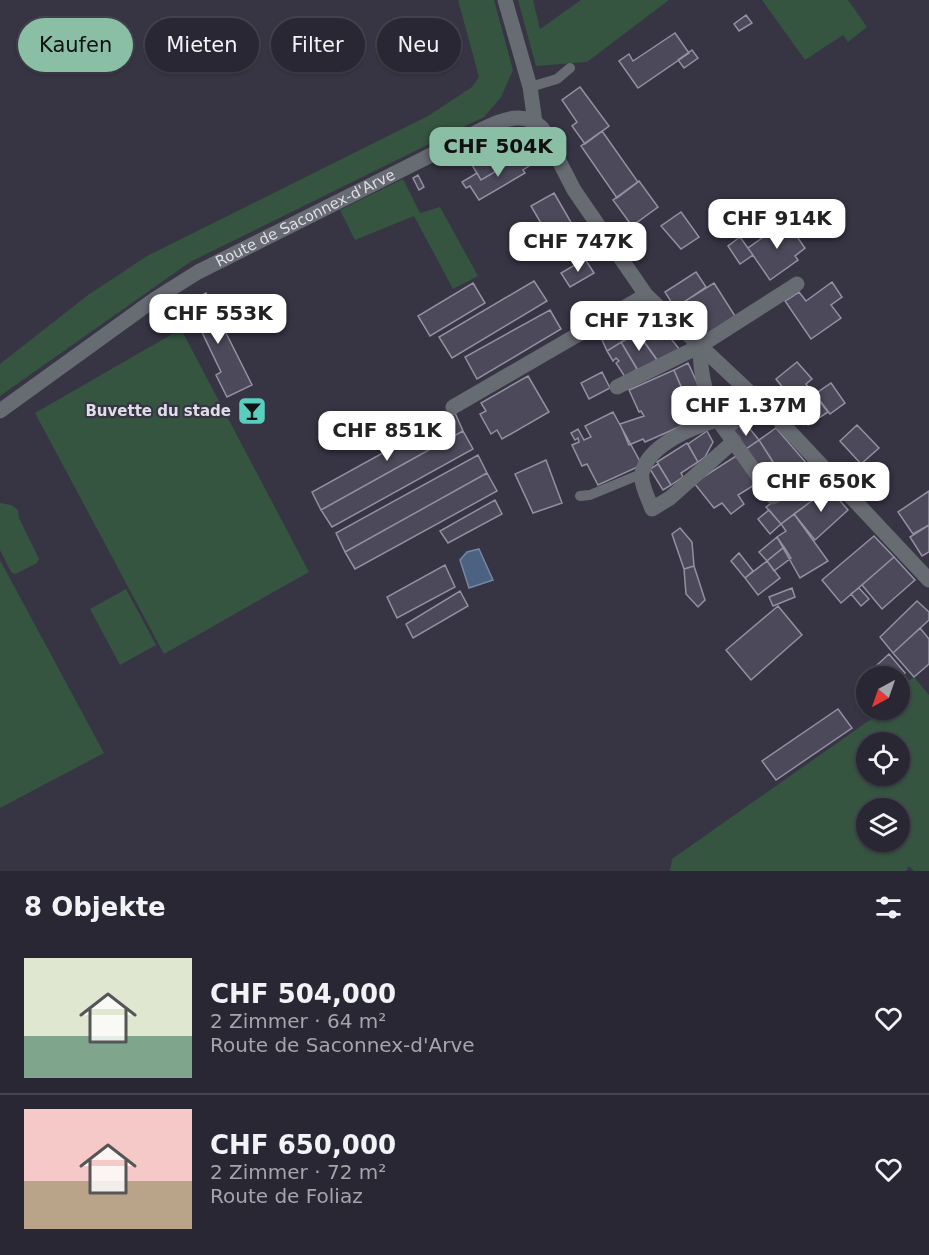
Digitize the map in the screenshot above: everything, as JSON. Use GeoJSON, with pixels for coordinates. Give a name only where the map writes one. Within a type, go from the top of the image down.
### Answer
{"type":"FeatureCollection","features":[{"type":"Feature","properties":{"kind":"street"},"geometry":{"type":"LineString","coordinates":[[505,0],[530,87],[535,122],[548,137],[574,190],[646,295],[763,405],[929,580]]}},
{"type":"Feature","properties":{"kind":"street","name":"Route de Saconnex-d'Arve"},"geometry":{"type":"LineString","coordinates":[[0,411],[155,298],[198,272],[500,122],[523,118],[535,122]]}},
{"type":"Feature","properties":{"kind":"street"},"geometry":{"type":"LineString","coordinates":[[616,387],[700,346],[797,284]]}},
{"type":"Feature","properties":{"kind":"street"},"geometry":{"type":"LineString","coordinates":[[453,407],[646,295]]}},
{"type":"Feature","properties":{"kind":"street"},"geometry":{"type":"LineString","coordinates":[[700,346],[700,374],[720,424],[773,497],[819,463]]}},
{"type":"Feature","properties":{"kind":"street"},"geometry":{"type":"LineString","coordinates":[[734,441],[670,498],[652,509],[641,474],[652,457],[681,432],[720,424],[763,405]]}},
{"type":"Feature","properties":{"kind":"lane"},"geometry":{"type":"LineString","coordinates":[[530,87],[557,79],[570,68]]}},
{"type":"Feature","properties":{"kind":"lane"},"geometry":{"type":"LineString","coordinates":[[579,496],[590,495],[641,474]]}},
{"type":"Feature","properties":{"kind":"green space"},"geometry":{"type":"Polygon","coordinates":[[[458,0],[494,0],[513,70],[501,97],[484,117],[190,262],[0,396],[0,364],[88,295],[147,256],[428,116],[472,87],[479,77],[458,0]]]}},
{"type":"Feature","properties":{"kind":"green space"},"geometry":{"type":"Polygon","coordinates":[[[518,0],[533,0],[540,29],[581,0],[669,0],[587,62],[536,66],[518,0]]]}},
{"type":"Feature","properties":{"kind":"green space"},"geometry":{"type":"Polygon","coordinates":[[[762,0],[848,0],[867,27],[848,42],[843,35],[805,60],[762,0]]]}},
{"type":"Feature","properties":{"kind":"green space"},"geometry":{"type":"Polygon","coordinates":[[[403,179],[420,213],[440,207],[478,276],[453,289],[414,216],[355,240],[340,210],[403,179]]]}},
{"type":"Feature","properties":{"kind":"green space"},"geometry":{"type":"Polygon","coordinates":[[[181,329],[309,572],[164,654],[35,413],[181,329]]]}},
{"type":"Feature","properties":{"kind":"green space"},"geometry":{"type":"Polygon","coordinates":[[[0,503],[11,505],[18,510],[19,518],[39,559],[37,563],[15,574],[11,572],[0,550],[0,503]]]}},
{"type":"Feature","properties":{"kind":"green space"},"geometry":{"type":"Polygon","coordinates":[[[0,560],[104,753],[0,808],[0,560]]]}},
{"type":"Feature","properties":{"kind":"green space"},"geometry":{"type":"Polygon","coordinates":[[[126,589],[156,645],[120,665],[90,609],[126,589]]]}},
{"type":"Feature","properties":{"kind":"green space"},"geometry":{"type":"Polygon","coordinates":[[[914,677],[929,695],[929,871],[914,871],[909,866],[906,871],[670,871],[672,859],[870,720],[910,720],[910,680],[914,677]]]}},
{"type":"Feature","properties":{"kind":"water"},"geometry":{"type":"Polygon","coordinates":[[[479,549],[493,580],[469,588],[460,560],[467,552],[479,549]]]}},
{"type":"Feature","properties":{"kind":"building"},"geometry":{"type":"Polygon","coordinates":[[[746,15],[752,23],[739,31],[734,24],[746,15]]]}},
{"type":"Feature","properties":{"kind":"building"},"geometry":{"type":"Polygon","coordinates":[[[675,33],[689,53],[638,88],[619,61],[629,54],[633,61],[675,33]]]}},
{"type":"Feature","properties":{"kind":"building"},"geometry":{"type":"Polygon","coordinates":[[[692,50],[698,58],[684,68],[678,60],[692,50]]]}},
{"type":"Feature","properties":{"kind":"building"},"geometry":{"type":"Polygon","coordinates":[[[580,87],[609,126],[585,144],[572,126],[577,122],[562,100],[580,87]]]}},
{"type":"Feature","properties":{"kind":"building"},"geometry":{"type":"Polygon","coordinates":[[[602,131],[638,182],[617,198],[581,146],[602,131]]]}},
{"type":"Feature","properties":{"kind":"building"},"geometry":{"type":"Polygon","coordinates":[[[509,144],[517,159],[481,180],[472,165],[509,144]]]}},
{"type":"Feature","properties":{"kind":"building"},"geometry":{"type":"Polygon","coordinates":[[[526,154],[532,164],[523,170],[525,173],[479,200],[470,186],[466,188],[462,182],[477,173],[481,180],[526,154]]]}},
{"type":"Feature","properties":{"kind":"building"},"geometry":{"type":"Polygon","coordinates":[[[418,175],[424,187],[419,190],[413,178],[418,175]]]}},
{"type":"Feature","properties":{"kind":"building"},"geometry":{"type":"Polygon","coordinates":[[[639,181],[658,207],[632,226],[613,200],[639,181]]]}},
{"type":"Feature","properties":{"kind":"building"},"geometry":{"type":"Polygon","coordinates":[[[554,193],[572,224],[549,237],[531,206],[554,193]]]}},
{"type":"Feature","properties":{"kind":"building"},"geometry":{"type":"Polygon","coordinates":[[[681,212],[699,237],[681,249],[661,226],[681,212]]]}},
{"type":"Feature","properties":{"kind":"building"},"geometry":{"type":"Polygon","coordinates":[[[786,221],[805,248],[795,256],[798,260],[770,280],[748,248],[786,221]]]}},
{"type":"Feature","properties":{"kind":"building"},"geometry":{"type":"Polygon","coordinates":[[[740,237],[753,255],[740,264],[728,246],[740,237]]]}},
{"type":"Feature","properties":{"kind":"building"},"geometry":{"type":"Polygon","coordinates":[[[585,259],[594,273],[570,287],[561,273],[585,259]]]}},
{"type":"Feature","properties":{"kind":"building"},"geometry":{"type":"Polygon","coordinates":[[[696,272],[706,287],[675,308],[665,292],[696,272]]]}},
{"type":"Feature","properties":{"kind":"building"},"geometry":{"type":"Polygon","coordinates":[[[534,281],[547,301],[452,358],[439,337],[534,281]]]}},
{"type":"Feature","properties":{"kind":"building"},"geometry":{"type":"Polygon","coordinates":[[[832,282],[842,297],[831,305],[841,318],[811,339],[785,301],[799,292],[806,301],[832,282]]]}},
{"type":"Feature","properties":{"kind":"building"},"geometry":{"type":"Polygon","coordinates":[[[473,283],[485,303],[430,336],[418,316],[473,283]]]}},
{"type":"Feature","properties":{"kind":"building"},"geometry":{"type":"Polygon","coordinates":[[[714,283],[735,316],[706,337],[682,303],[714,283]]]}},
{"type":"Feature","properties":{"kind":"building"},"geometry":{"type":"Polygon","coordinates":[[[206,293],[252,385],[227,397],[216,375],[221,372],[198,324],[194,327],[183,305],[206,293]]]}},
{"type":"Feature","properties":{"kind":"building"},"geometry":{"type":"Polygon","coordinates":[[[644,305],[680,350],[659,363],[626,317],[644,305]]]}},
{"type":"Feature","properties":{"kind":"building"},"geometry":{"type":"Polygon","coordinates":[[[550,310],[561,329],[477,379],[465,357],[550,310]]]}},
{"type":"Feature","properties":{"kind":"building"},"geometry":{"type":"Polygon","coordinates":[[[617,322],[627,339],[607,351],[599,333],[617,322]]]}},
{"type":"Feature","properties":{"kind":"building"},"geometry":{"type":"Polygon","coordinates":[[[638,333],[658,361],[639,372],[621,342],[638,333]]]}},
{"type":"Feature","properties":{"kind":"building"},"geometry":{"type":"Polygon","coordinates":[[[621,342],[637,369],[625,377],[616,363],[619,361],[616,358],[613,361],[607,351],[621,342]]]}},
{"type":"Feature","properties":{"kind":"building"},"geometry":{"type":"Polygon","coordinates":[[[797,362],[812,379],[806,384],[828,412],[808,425],[795,406],[791,410],[782,399],[788,394],[776,379],[797,362]]]}},
{"type":"Feature","properties":{"kind":"building"},"geometry":{"type":"Polygon","coordinates":[[[688,363],[701,391],[686,398],[674,370],[688,363]]]}},
{"type":"Feature","properties":{"kind":"building"},"geometry":{"type":"Polygon","coordinates":[[[674,370],[695,420],[645,442],[643,439],[629,445],[620,424],[644,416],[641,411],[639,412],[629,390],[674,370]]]}},
{"type":"Feature","properties":{"kind":"building"},"geometry":{"type":"Polygon","coordinates":[[[602,372],[610,388],[589,399],[581,383],[602,372]]]}},
{"type":"Feature","properties":{"kind":"building"},"geometry":{"type":"Polygon","coordinates":[[[528,376],[549,412],[502,439],[497,430],[491,434],[480,414],[486,411],[481,403],[528,376]]]}},
{"type":"Feature","properties":{"kind":"building"},"geometry":{"type":"Polygon","coordinates":[[[831,383],[845,403],[830,414],[815,394],[831,383]]]}},
{"type":"Feature","properties":{"kind":"building"},"geometry":{"type":"Polygon","coordinates":[[[732,396],[743,402],[737,412],[726,406],[732,396]]]}},
{"type":"Feature","properties":{"kind":"building"},"geometry":{"type":"Polygon","coordinates":[[[613,412],[642,465],[598,485],[587,464],[582,466],[572,445],[579,442],[578,438],[575,440],[571,433],[578,429],[584,440],[591,437],[585,426],[613,412]]]}},
{"type":"Feature","properties":{"kind":"building"},"geometry":{"type":"Polygon","coordinates":[[[455,413],[463,431],[321,510],[312,492],[455,413]]]}},
{"type":"Feature","properties":{"kind":"building"},"geometry":{"type":"Polygon","coordinates":[[[857,425],[879,448],[861,464],[840,441],[857,425]]]}},
{"type":"Feature","properties":{"kind":"building"},"geometry":{"type":"Polygon","coordinates":[[[739,426],[744,433],[750,429],[759,440],[746,449],[733,430],[739,426]]]}},
{"type":"Feature","properties":{"kind":"building"},"geometry":{"type":"Polygon","coordinates":[[[776,428],[808,465],[785,481],[759,440],[776,428]]]}},
{"type":"Feature","properties":{"kind":"building"},"geometry":{"type":"Polygon","coordinates":[[[463,431],[473,449],[332,527],[321,510],[463,431]]]}},
{"type":"Feature","properties":{"kind":"building"},"geometry":{"type":"Polygon","coordinates":[[[707,431],[713,442],[705,457],[698,462],[688,444],[707,431]]]}},
{"type":"Feature","properties":{"kind":"building"},"geometry":{"type":"Polygon","coordinates":[[[759,440],[786,482],[774,490],[746,449],[759,440]]]}},
{"type":"Feature","properties":{"kind":"building"},"geometry":{"type":"Polygon","coordinates":[[[687,443],[698,462],[681,473],[683,477],[671,485],[657,462],[687,443]]]}},
{"type":"Feature","properties":{"kind":"building"},"geometry":{"type":"Polygon","coordinates":[[[478,455],[487,473],[345,552],[336,533],[478,455]]]}},
{"type":"Feature","properties":{"kind":"building"},"geometry":{"type":"Polygon","coordinates":[[[736,456],[756,484],[738,495],[744,504],[731,514],[722,503],[714,508],[694,483],[736,456]]]}},
{"type":"Feature","properties":{"kind":"building"},"geometry":{"type":"Polygon","coordinates":[[[546,460],[562,503],[533,513],[515,474],[546,460]]]}},
{"type":"Feature","properties":{"kind":"building"},"geometry":{"type":"Polygon","coordinates":[[[658,464],[671,485],[663,490],[650,469],[658,464]]]}},
{"type":"Feature","properties":{"kind":"building"},"geometry":{"type":"Polygon","coordinates":[[[814,471],[829,488],[781,524],[766,507],[814,471]]]}},
{"type":"Feature","properties":{"kind":"building"},"geometry":{"type":"Polygon","coordinates":[[[487,473],[497,491],[355,569],[345,552],[487,473]]]}},
{"type":"Feature","properties":{"kind":"building"},"geometry":{"type":"Polygon","coordinates":[[[829,488],[848,510],[815,540],[794,514],[829,488]]]}},
{"type":"Feature","properties":{"kind":"building"},"geometry":{"type":"Polygon","coordinates":[[[929,491],[929,525],[913,534],[898,512],[929,491]]]}},
{"type":"Feature","properties":{"kind":"building"},"geometry":{"type":"Polygon","coordinates":[[[495,500],[502,514],[448,543],[440,531],[495,500]]]}},
{"type":"Feature","properties":{"kind":"building"},"geometry":{"type":"Polygon","coordinates":[[[769,510],[781,524],[770,534],[758,519],[769,510]]]}},
{"type":"Feature","properties":{"kind":"building"},"geometry":{"type":"Polygon","coordinates":[[[794,514],[828,561],[800,578],[777,537],[786,531],[781,524],[794,514]]]}},
{"type":"Feature","properties":{"kind":"building"},"geometry":{"type":"Polygon","coordinates":[[[929,525],[929,552],[922,556],[910,537],[929,525]]]}},
{"type":"Feature","properties":{"kind":"building"},"geometry":{"type":"Polygon","coordinates":[[[680,528],[692,542],[694,566],[684,569],[672,534],[680,528]]]}},
{"type":"Feature","properties":{"kind":"building"},"geometry":{"type":"Polygon","coordinates":[[[874,536],[894,557],[841,603],[822,580],[874,536]]]}},
{"type":"Feature","properties":{"kind":"building"},"geometry":{"type":"Polygon","coordinates":[[[777,537],[784,547],[767,561],[759,552],[777,537]]]}},
{"type":"Feature","properties":{"kind":"building"},"geometry":{"type":"Polygon","coordinates":[[[784,547],[791,558],[774,571],[767,561],[784,547]]]}},
{"type":"Feature","properties":{"kind":"building"},"geometry":{"type":"Polygon","coordinates":[[[739,553],[753,571],[745,578],[731,561],[739,553]]]}},
{"type":"Feature","properties":{"kind":"building"},"geometry":{"type":"Polygon","coordinates":[[[894,557],[915,580],[882,609],[862,585],[894,557]]]}},
{"type":"Feature","properties":{"kind":"building"},"geometry":{"type":"Polygon","coordinates":[[[767,561],[780,578],[758,595],[745,578],[767,561]]]}},
{"type":"Feature","properties":{"kind":"building"},"geometry":{"type":"Polygon","coordinates":[[[445,565],[455,587],[397,618],[387,597],[445,565]]]}},
{"type":"Feature","properties":{"kind":"building"},"geometry":{"type":"Polygon","coordinates":[[[694,566],[705,600],[698,607],[686,594],[684,569],[694,566]]]}},
{"type":"Feature","properties":{"kind":"building"},"geometry":{"type":"Polygon","coordinates":[[[792,588],[795,597],[773,606],[769,597],[792,588]]]}},
{"type":"Feature","properties":{"kind":"building"},"geometry":{"type":"Polygon","coordinates":[[[859,588],[869,599],[861,606],[851,594],[859,588]]]}},
{"type":"Feature","properties":{"kind":"building"},"geometry":{"type":"Polygon","coordinates":[[[460,591],[468,606],[413,638],[406,624],[460,591]]]}},
{"type":"Feature","properties":{"kind":"building"},"geometry":{"type":"Polygon","coordinates":[[[917,601],[929,612],[929,620],[893,653],[880,637],[917,601]]]}},
{"type":"Feature","properties":{"kind":"building"},"geometry":{"type":"Polygon","coordinates":[[[778,606],[802,635],[751,680],[726,650],[778,606]]]}},
{"type":"Feature","properties":{"kind":"building"},"geometry":{"type":"Polygon","coordinates":[[[920,628],[929,639],[929,664],[914,677],[910,672],[910,666],[904,666],[893,653],[920,628]]]}},
{"type":"Feature","properties":{"kind":"building"},"geometry":{"type":"Polygon","coordinates":[[[889,654],[899,666],[878,666],[889,654]]]}},
{"type":"Feature","properties":{"kind":"building"},"geometry":{"type":"Polygon","coordinates":[[[838,709],[852,728],[776,780],[762,761],[838,709]]]}},
{"type":"Feature","properties":{"kind":"place","name":"Buvette du stade"},"geometry":{"type":"Point","coordinates":[252,411]}}]}
